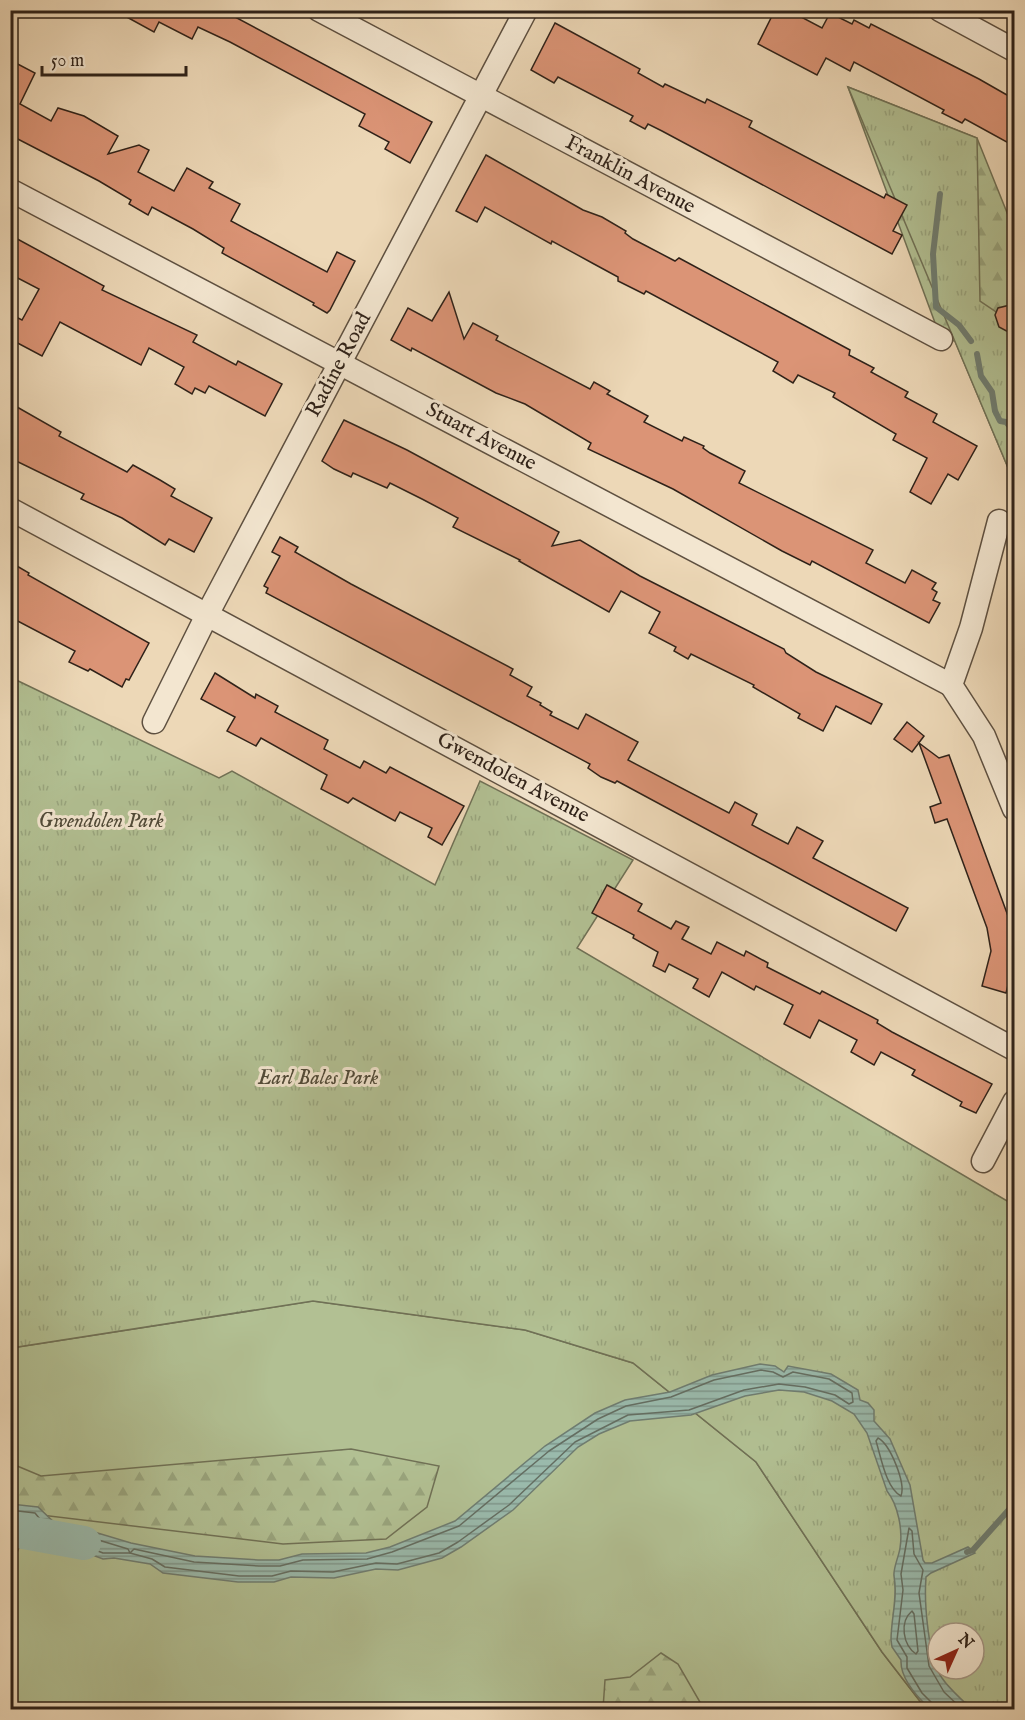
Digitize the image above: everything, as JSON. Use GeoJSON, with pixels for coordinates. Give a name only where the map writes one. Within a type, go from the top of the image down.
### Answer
{"type":"FeatureCollection","features":[{"type":"Feature","properties":{"kind":"street","name":"Franklin Avenue"},"geometry":{"type":"LineString","coordinates":[[319,10],[941,339]]}},
{"type":"Feature","properties":{"kind":"street","name":"Radine Road"},"geometry":{"type":"LineString","coordinates":[[154,722],[208,613],[526,10]]}},
{"type":"Feature","properties":{"kind":"street"},"geometry":{"type":"LineString","coordinates":[[940,10],[1014,50]]}},
{"type":"Feature","properties":{"kind":"street","name":"Stuart Avenue"},"geometry":{"type":"LineString","coordinates":[[10,190],[951,685]]}},
{"type":"Feature","properties":{"kind":"street","name":"Gwendolen Avenue"},"geometry":{"type":"LineString","coordinates":[[10,509],[208,613],[1014,1049]]}},
{"type":"Feature","properties":{"kind":"street"},"geometry":{"type":"LineString","coordinates":[[999,521],[971,628],[951,685],[984,736],[1014,809]]}},
{"type":"Feature","properties":{"kind":"street"},"geometry":{"type":"LineString","coordinates":[[983,1161],[1014,1102]]}},
{"type":"Feature","properties":{"kind":"green space"},"geometry":{"type":"Polygon","coordinates":[[[848,87],[977,138],[1014,230],[1014,482],[955,341],[941,339],[848,87]]]}},
{"type":"Feature","properties":{"kind":"green space"},"geometry":{"type":"Polygon","coordinates":[[[848,87],[977,138],[980,301],[1014,324],[1014,482],[848,87]]]}},
{"type":"Feature","properties":{"kind":"green space","name":"Earl Bales Park"},"geometry":{"type":"Polygon","coordinates":[[[10,677],[219,778],[232,771],[435,885],[480,781],[633,860],[577,948],[1014,1205],[1014,1709],[926,1709],[882,1652],[756,1462],[633,1363],[525,1330],[313,1301],[11,1348],[10,677]]]}},
{"type":"Feature","properties":{"kind":"green space"},"geometry":{"type":"Polygon","coordinates":[[[313,1301],[525,1330],[633,1363],[756,1462],[882,1652],[926,1709],[11,1710],[11,1348],[313,1301]]]}},
{"type":"Feature","properties":{"kind":"green space"},"geometry":{"type":"Polygon","coordinates":[[[351,1449],[439,1466],[427,1507],[386,1539],[283,1544],[33,1514],[16,1555],[11,1553],[10,1463],[41,1476],[351,1449]]]}},
{"type":"Feature","properties":{"kind":"green space"},"geometry":{"type":"Polygon","coordinates":[[[661,1653],[678,1664],[704,1709],[603,1709],[605,1680],[630,1677],[661,1653]]]}},
{"type":"Feature","properties":{"kind":"water"},"geometry":{"type":"Polygon","coordinates":[[[760,1364],[775,1366],[784,1372],[788,1366],[831,1374],[858,1390],[860,1400],[868,1403],[874,1410],[874,1421],[890,1439],[910,1485],[925,1563],[932,1563],[968,1547],[975,1553],[926,1577],[926,1681],[945,1681],[971,1709],[930,1709],[906,1680],[901,1660],[892,1647],[891,1640],[895,1592],[894,1573],[901,1541],[897,1510],[887,1491],[867,1433],[854,1414],[832,1401],[804,1392],[779,1390],[745,1396],[691,1415],[630,1421],[599,1434],[578,1447],[513,1510],[461,1547],[442,1558],[398,1570],[376,1569],[334,1578],[291,1577],[274,1582],[238,1582],[163,1573],[150,1564],[114,1558],[103,1559],[36,1534],[11,1529],[11,1504],[38,1507],[59,1527],[71,1525],[131,1543],[195,1556],[279,1560],[302,1554],[366,1553],[390,1547],[455,1521],[545,1446],[595,1413],[625,1400],[670,1392],[712,1375],[760,1364]]]}},
{"type":"Feature","properties":{"kind":"building"},"geometry":{"type":"Polygon","coordinates":[[[114,10],[222,10],[432,122],[410,163],[385,149],[389,142],[359,126],[365,114],[230,42],[198,27],[192,39],[159,22],[154,32],[114,10]]]}},
{"type":"Feature","properties":{"kind":"building"},"geometry":{"type":"Polygon","coordinates":[[[775,10],[788,10],[822,28],[830,13],[852,24],[854,20],[869,28],[871,24],[979,79],[1014,99],[1014,146],[965,119],[962,123],[942,113],[944,110],[854,62],[850,71],[826,58],[817,75],[758,44],[775,10]]]}},
{"type":"Feature","properties":{"kind":"building"},"geometry":{"type":"Polygon","coordinates":[[[555,23],[640,69],[638,73],[663,87],[665,84],[705,103],[707,99],[752,121],[749,127],[884,198],[886,194],[907,205],[893,231],[902,235],[892,254],[662,131],[648,124],[645,129],[630,121],[633,116],[558,77],[554,83],[531,70],[555,23]]]}},
{"type":"Feature","properties":{"kind":"building"},"geometry":{"type":"Polygon","coordinates":[[[10,60],[35,73],[20,104],[51,121],[58,108],[84,116],[118,136],[108,154],[139,145],[149,150],[138,172],[174,191],[187,168],[213,182],[209,188],[240,204],[231,221],[327,272],[337,252],[355,261],[330,310],[327,313],[313,305],[314,303],[222,253],[224,248],[193,229],[152,207],[148,215],[129,204],[131,200],[99,181],[10,135],[10,60]]]}},
{"type":"Feature","properties":{"kind":"building"},"geometry":{"type":"Polygon","coordinates":[[[486,155],[583,210],[602,217],[626,231],[625,233],[633,239],[675,261],[679,258],[850,350],[849,355],[874,368],[871,372],[908,392],[905,397],[937,414],[933,422],[977,446],[958,480],[948,474],[931,504],[910,492],[927,458],[893,440],[896,434],[833,397],[835,393],[798,375],[793,383],[773,371],[778,362],[646,291],[644,294],[618,281],[618,277],[552,241],[551,244],[485,207],[477,222],[456,211],[486,155]]]}},
{"type":"Feature","properties":{"kind":"building"},"geometry":{"type":"Polygon","coordinates":[[[10,235],[104,286],[102,290],[197,335],[193,342],[236,365],[238,361],[282,384],[265,416],[209,386],[205,393],[195,388],[192,394],[175,384],[184,367],[149,348],[141,365],[60,322],[42,356],[10,339],[10,314],[22,320],[39,289],[10,274],[10,235]]]}},
{"type":"Feature","properties":{"kind":"building"},"geometry":{"type":"Polygon","coordinates":[[[449,292],[464,339],[473,323],[498,336],[496,340],[590,389],[594,382],[610,391],[607,394],[648,416],[644,422],[682,441],[684,437],[704,446],[703,448],[710,453],[745,471],[739,483],[873,550],[866,563],[905,583],[912,570],[936,583],[932,589],[937,592],[933,600],[940,603],[929,623],[812,561],[810,565],[782,551],[673,489],[588,449],[591,443],[525,404],[496,393],[412,348],[411,351],[391,340],[408,308],[432,321],[449,292]]]}},
{"type":"Feature","properties":{"kind":"building"},"geometry":{"type":"Polygon","coordinates":[[[1014,304],[1014,335],[999,327],[995,315],[998,308],[1014,304]]]}},
{"type":"Feature","properties":{"kind":"building"},"geometry":{"type":"Polygon","coordinates":[[[10,403],[61,432],[59,436],[127,472],[133,465],[160,480],[175,489],[171,496],[212,518],[194,552],[169,539],[165,545],[122,518],[81,499],[84,494],[10,458],[10,403]]]}},
{"type":"Feature","properties":{"kind":"building"},"geometry":{"type":"Polygon","coordinates":[[[344,420],[407,450],[559,532],[552,546],[580,540],[640,576],[784,649],[786,653],[816,672],[882,704],[871,724],[836,706],[823,731],[798,718],[800,714],[753,687],[754,685],[691,654],[688,659],[674,651],[676,647],[649,633],[660,612],[621,591],[609,612],[520,560],[453,527],[458,518],[422,499],[390,483],[387,488],[353,473],[351,477],[334,469],[322,461],[344,420]]]}},
{"type":"Feature","properties":{"kind":"building"},"geometry":{"type":"Polygon","coordinates":[[[280,537],[298,547],[295,552],[351,584],[513,669],[510,675],[532,687],[527,696],[552,712],[550,715],[578,729],[586,714],[638,742],[628,760],[729,813],[735,802],[757,814],[752,825],[788,844],[797,827],[823,841],[813,858],[908,908],[896,931],[617,781],[615,783],[601,777],[588,768],[590,764],[266,593],[268,588],[264,586],[280,556],[272,552],[280,537]]]}},
{"type":"Feature","properties":{"kind":"building"},"geometry":{"type":"Polygon","coordinates":[[[10,562],[29,573],[28,575],[149,643],[129,680],[126,679],[122,687],[90,669],[88,671],[69,662],[75,651],[10,617],[10,562]]]}},
{"type":"Feature","properties":{"kind":"building"},"geometry":{"type":"Polygon","coordinates":[[[215,673],[255,698],[256,694],[278,706],[275,712],[328,740],[324,749],[360,768],[364,761],[386,773],[390,767],[464,806],[442,845],[428,837],[432,828],[400,812],[395,821],[353,798],[348,803],[321,789],[327,775],[261,738],[256,746],[227,731],[235,717],[201,699],[215,673]]]}},
{"type":"Feature","properties":{"kind":"building"},"geometry":{"type":"Polygon","coordinates":[[[907,722],[924,736],[912,752],[894,739],[907,722]]]}},
{"type":"Feature","properties":{"kind":"building"},"geometry":{"type":"Polygon","coordinates":[[[919,743],[939,758],[949,755],[1008,916],[1014,961],[1006,993],[982,986],[991,951],[987,928],[947,819],[935,823],[930,807],[941,803],[919,743]]]}},
{"type":"Feature","properties":{"kind":"building"},"geometry":{"type":"Polygon","coordinates":[[[607,885],[642,904],[638,911],[671,929],[676,921],[689,927],[682,939],[711,954],[717,942],[744,956],[746,951],[768,963],[767,967],[820,994],[822,991],[878,1020],[877,1023],[892,1032],[992,1084],[976,1113],[960,1106],[962,1102],[912,1075],[915,1070],[881,1052],[874,1065],[851,1052],[857,1040],[819,1020],[810,1038],[784,1024],[793,1005],[756,986],[754,990],[722,972],[709,997],[693,988],[698,979],[669,964],[665,972],[653,966],[658,952],[633,938],[634,935],[592,913],[607,885]]]}},
{"type":"Feature","properties":{"kind":"waterway"},"geometry":{"type":"LineString","coordinates":[[940,194],[933,254],[936,307],[959,325],[971,341]]}},
{"type":"Feature","properties":{"kind":"waterway"},"geometry":{"type":"LineString","coordinates":[[977,354],[981,376],[992,392],[995,411],[1000,421],[1006,422],[1014,431]]}},
{"type":"Feature","properties":{"kind":"waterway"},"geometry":{"type":"LineString","coordinates":[[967,1552],[973,1550],[1014,1504]]}},
{"type":"Feature","properties":{"kind":"waterway"},"geometry":{"type":"LineString","coordinates":[[10,1527],[18,1531],[84,1543]]}},
{"type":"Feature","properties":{"kind":"park label","name":"Gwendolen Park"},"geometry":{"type":"Point","coordinates":[101,821]}}]}
